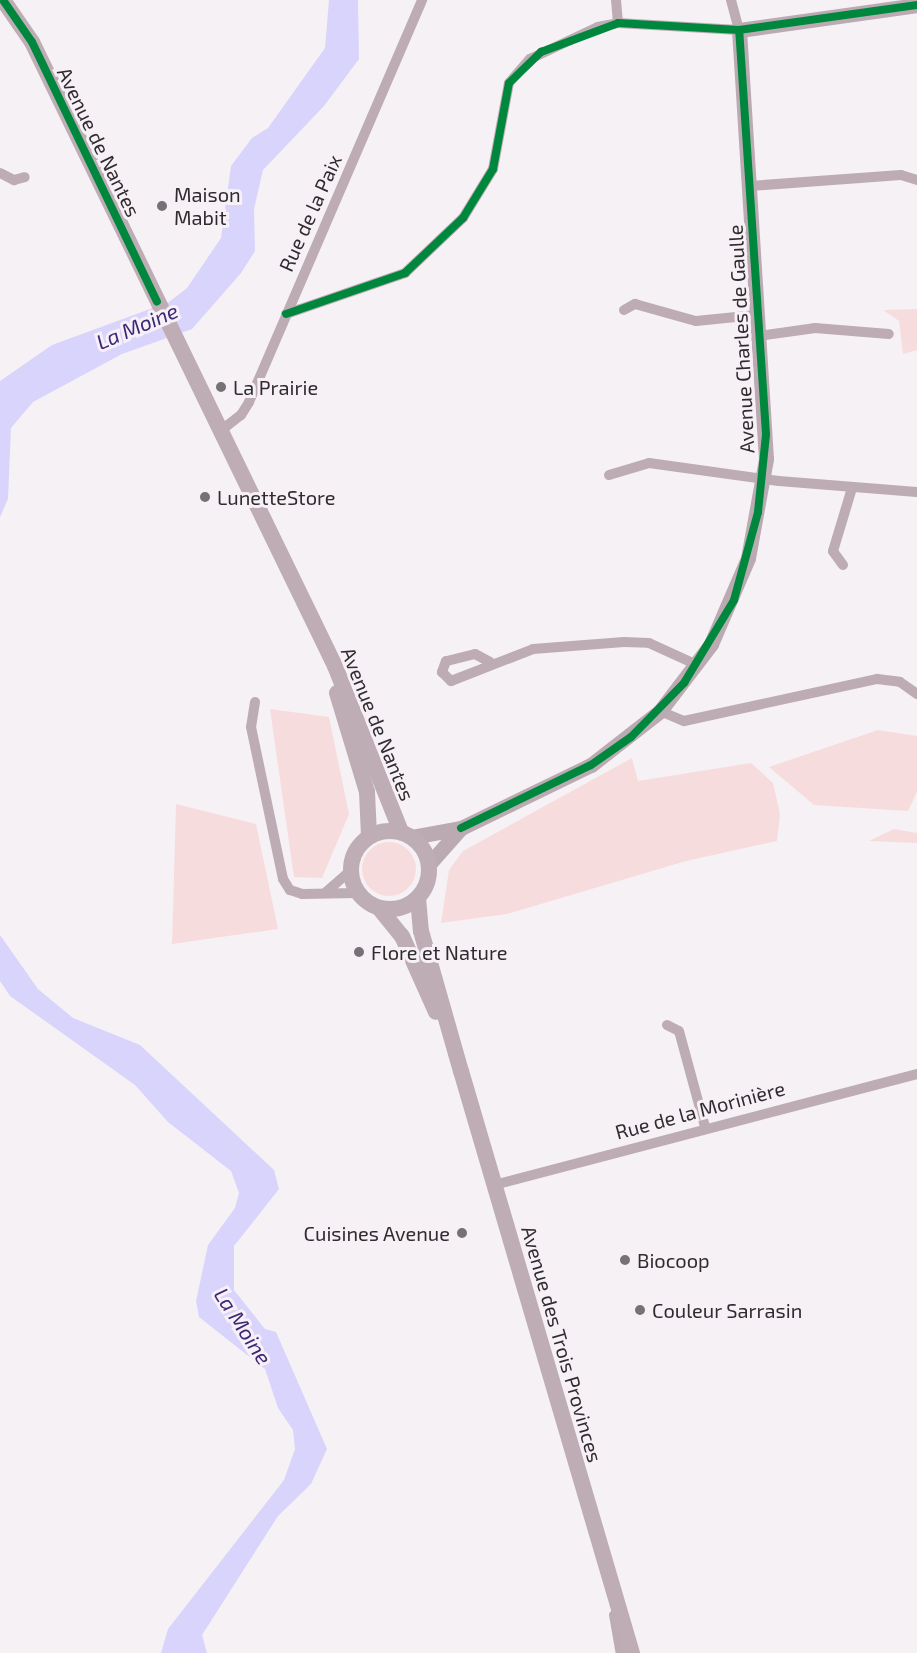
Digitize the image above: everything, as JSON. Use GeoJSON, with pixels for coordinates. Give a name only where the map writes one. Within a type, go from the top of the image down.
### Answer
{"type":"FeatureCollection","features":[{"type":"Feature","properties":{"kind":"main road","name":"Avenue de Nantes"},"geometry":{"type":"LineString","coordinates":[[3,0],[32,42],[351,702],[407,834]]}},
{"type":"Feature","properties":{"kind":"main road","name":"Avenue de Nantes"},"geometry":{"type":"LineString","coordinates":[[316,633],[367,792],[369,836]]}},
{"type":"Feature","properties":{"kind":"main road"},"geometry":{"type":"LineString","coordinates":[[407,834],[429,864],[418,898],[400,909],[379,908],[358,893],[350,871],[352,857],[369,836],[407,834]]}},
{"type":"Feature","properties":{"kind":"main road","name":"Avenue des Trois Provinces"},"geometry":{"type":"LineString","coordinates":[[418,898],[421,931],[460,1071],[630,1653]]}},
{"type":"Feature","properties":{"kind":"main road","name":"Avenue des Trois Provinces"},"geometry":{"type":"LineString","coordinates":[[379,908],[402,936],[460,1071]]}},
{"type":"Feature","properties":{"kind":"street","name":"Rue de la Paix"},"geometry":{"type":"LineString","coordinates":[[219,432],[241,416],[422,0]]}},
{"type":"Feature","properties":{"kind":"street"},"geometry":{"type":"LineString","coordinates":[[616,0],[618,23]]}},
{"type":"Feature","properties":{"kind":"street"},"geometry":{"type":"LineString","coordinates":[[731,0],[740,30]]}},
{"type":"Feature","properties":{"kind":"street"},"geometry":{"type":"LineString","coordinates":[[286,314],[405,273],[481,193],[493,169],[503,101],[519,69],[541,52],[618,23],[740,30],[917,5]]}},
{"type":"Feature","properties":{"kind":"street","name":"Avenue Charles de Gaulle"},"geometry":{"type":"LineString","coordinates":[[407,834],[461,828],[591,765],[660,711],[698,665],[734,600],[763,478],[766,434],[756,315],[740,30]]}},
{"type":"Feature","properties":{"kind":"street"},"geometry":{"type":"LineString","coordinates":[[0,173],[14,180],[25,177]]}},
{"type":"Feature","properties":{"kind":"street"},"geometry":{"type":"LineString","coordinates":[[750,186],[901,175],[917,180]]}},
{"type":"Feature","properties":{"kind":"street"},"geometry":{"type":"LineString","coordinates":[[624,310],[635,304],[696,321],[756,315]]}},
{"type":"Feature","properties":{"kind":"street"},"geometry":{"type":"LineString","coordinates":[[758,336],[815,328],[889,334]]}},
{"type":"Feature","properties":{"kind":"street"},"geometry":{"type":"LineString","coordinates":[[609,475],[649,463],[852,488],[917,492]]}},
{"type":"Feature","properties":{"kind":"street"},"geometry":{"type":"LineString","coordinates":[[843,566],[833,551],[852,488]]}},
{"type":"Feature","properties":{"kind":"street"},"geometry":{"type":"LineString","coordinates":[[490,662],[532,649],[638,641],[698,665]]}},
{"type":"Feature","properties":{"kind":"street"},"geometry":{"type":"LineString","coordinates":[[660,711],[684,721],[877,679],[900,682],[917,694]]}},
{"type":"Feature","properties":{"kind":"street"},"geometry":{"type":"LineString","coordinates":[[255,702],[251,727],[283,879],[296,892],[358,893]]}},
{"type":"Feature","properties":{"kind":"street","name":"Avenue Charles de Gaulle"},"geometry":{"type":"LineString","coordinates":[[429,864],[461,828]]}},
{"type":"Feature","properties":{"kind":"street"},"geometry":{"type":"LineString","coordinates":[[326,893],[350,871]]}},
{"type":"Feature","properties":{"kind":"street"},"geometry":{"type":"LineString","coordinates":[[667,1025],[679,1030],[705,1127]]}},
{"type":"Feature","properties":{"kind":"street","name":"Rue de la Morinière"},"geometry":{"type":"LineString","coordinates":[[494,1185],[705,1127],[917,1074]]}},
{"type":"Feature","properties":{"kind":"street"},"geometry":{"type":"LineString","coordinates":[[605,1570],[621,1653]]}},
{"type":"Feature","properties":{"kind":"shaded area"},"geometry":{"type":"Polygon","coordinates":[[[917,309],[917,350],[903,354],[899,321],[883,310],[917,309]]]}},
{"type":"Feature","properties":{"kind":"shaded area"},"geometry":{"type":"Polygon","coordinates":[[[270,709],[329,717],[349,814],[322,878],[294,877],[270,709]]]}},
{"type":"Feature","properties":{"kind":"shaded area"},"geometry":{"type":"Polygon","coordinates":[[[878,730],[917,736],[917,792],[908,811],[814,805],[769,767],[878,730]]]}},
{"type":"Feature","properties":{"kind":"shaded area"},"geometry":{"type":"Polygon","coordinates":[[[632,758],[638,781],[751,763],[773,783],[780,814],[777,841],[686,861],[507,914],[441,923],[449,870],[463,851],[632,758]]]}},
{"type":"Feature","properties":{"kind":"shaded area"},"geometry":{"type":"Polygon","coordinates":[[[176,804],[256,824],[278,929],[172,944],[176,804]]]}},
{"type":"Feature","properties":{"kind":"shaded area"},"geometry":{"type":"Polygon","coordinates":[[[894,829],[917,833],[917,843],[869,841],[894,829]]]}},
{"type":"Feature","properties":{"kind":"shaded area"},"geometry":{"type":"Polygon","coordinates":[[[389,842],[399,844],[408,850],[414,859],[416,869],[414,879],[408,888],[399,894],[389,896],[379,894],[370,888],[364,879],[362,869],[364,859],[370,850],[379,844],[389,842]]]}},
{"type":"Feature","properties":{"kind":"water","name":"La Moine"},"geometry":{"type":"Polygon","coordinates":[[[329,0],[358,0],[359,59],[324,106],[263,170],[254,209],[255,251],[241,273],[192,329],[122,354],[33,402],[11,428],[8,499],[0,517],[0,381],[52,345],[169,302],[187,288],[221,238],[231,166],[252,138],[268,128],[325,48],[329,0]]]}},
{"type":"Feature","properties":{"kind":"water","name":"La Moine"},"geometry":{"type":"Polygon","coordinates":[[[0,935],[38,989],[73,1018],[140,1045],[274,1170],[279,1189],[234,1246],[234,1290],[265,1329],[276,1332],[327,1449],[311,1484],[278,1516],[202,1635],[207,1653],[161,1653],[168,1629],[284,1480],[295,1449],[293,1430],[278,1408],[265,1369],[199,1317],[196,1301],[208,1245],[235,1208],[239,1193],[231,1171],[168,1122],[135,1085],[10,996],[0,981],[0,935]]]}},
{"type":"Feature","properties":{"kind":"cycle path"},"geometry":{"type":"LineString","coordinates":[[3,0],[32,42],[157,302]]}},
{"type":"Feature","properties":{"kind":"cycle path"},"geometry":{"type":"LineString","coordinates":[[286,314],[405,273],[463,218],[493,169],[509,83],[541,52],[618,23],[739,30],[917,5]]}},
{"type":"Feature","properties":{"kind":"cycle path"},"geometry":{"type":"LineString","coordinates":[[461,828],[591,765],[631,737],[684,683],[734,600],[758,512],[766,434],[739,30]]}},
{"type":"Feature","properties":{"kind":"place","name":"Maison Mabit"},"geometry":{"type":"Point","coordinates":[162,206]}},
{"type":"Feature","properties":{"kind":"place","name":"La Prairie"},"geometry":{"type":"Point","coordinates":[221,387]}},
{"type":"Feature","properties":{"kind":"place","name":"LunetteStore"},"geometry":{"type":"Point","coordinates":[205,497]}},
{"type":"Feature","properties":{"kind":"place","name":"Flore et Nature"},"geometry":{"type":"Point","coordinates":[359,952]}},
{"type":"Feature","properties":{"kind":"place","name":"Cuisines Avenue"},"geometry":{"type":"Point","coordinates":[462,1233]}},
{"type":"Feature","properties":{"kind":"place","name":"Biocoop"},"geometry":{"type":"Point","coordinates":[625,1260]}},
{"type":"Feature","properties":{"kind":"place","name":"Couleur Sarrasin"},"geometry":{"type":"Point","coordinates":[640,1310]}}]}
